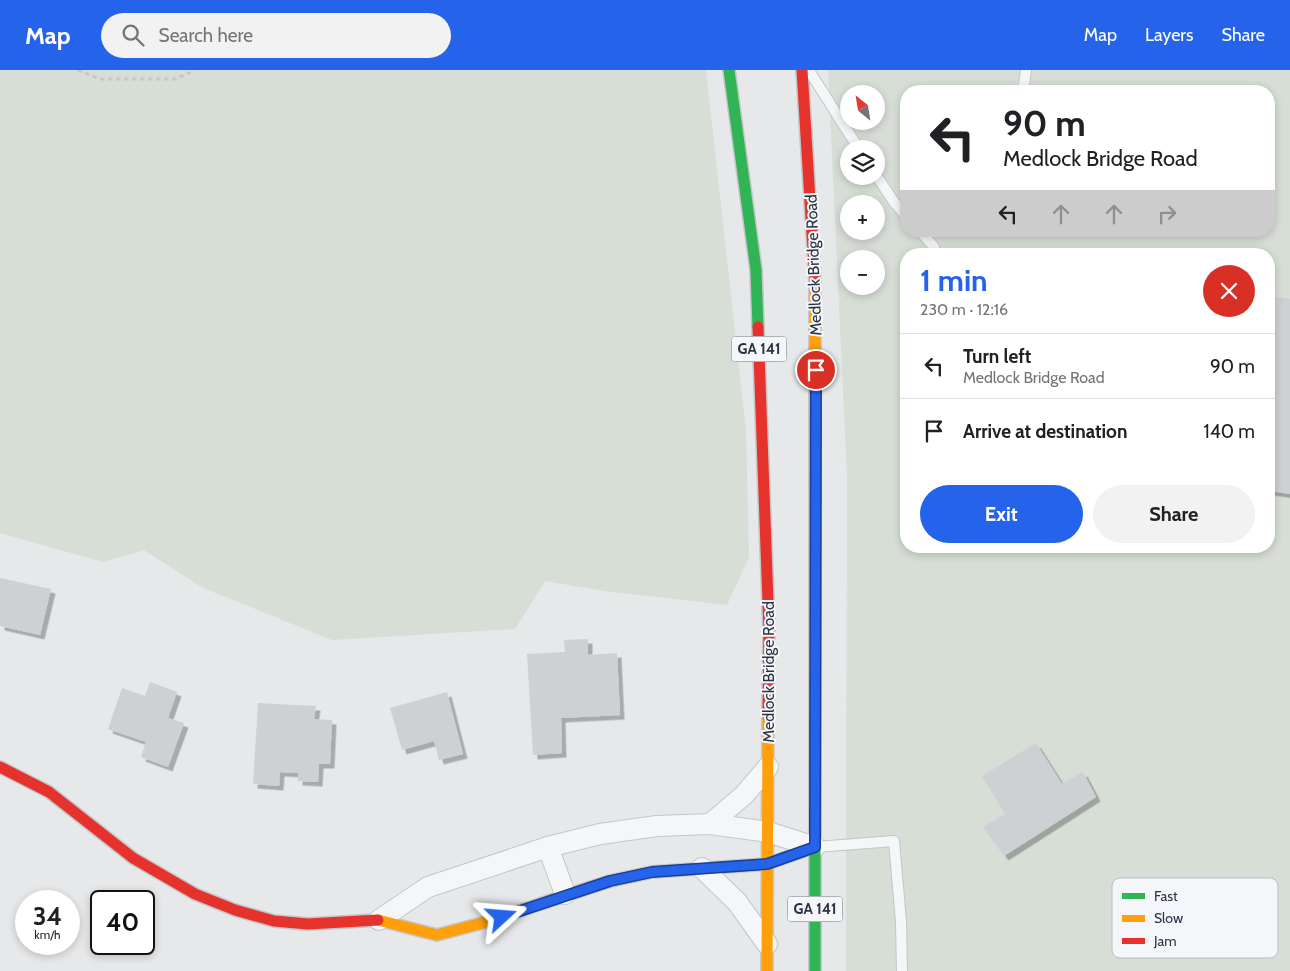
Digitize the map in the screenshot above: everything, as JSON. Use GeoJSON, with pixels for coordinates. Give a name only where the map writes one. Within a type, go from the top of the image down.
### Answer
{"type":"FeatureCollection","features":[{"type":"Feature","properties":{"kind":"main road","name":"Medlock Bridge Road"},"geometry":{"type":"LineString","coordinates":[[729,70],[756,270],[769,630],[767,971]]}},
{"type":"Feature","properties":{"kind":"main road","name":"Medlock Bridge Road"},"geometry":{"type":"LineString","coordinates":[[802,70],[816,290],[815,971]]}},
{"type":"Feature","properties":{"kind":"main road"},"geometry":{"type":"LineString","coordinates":[[0,767],[50,792],[133,858],[196,894],[235,910],[274,921],[308,924],[379,920],[437,935],[486,922],[565,894],[610,881],[652,872],[767,864],[815,847]]}},
{"type":"Feature","properties":{"kind":"street","name":"Medlock Bridge Road"},"geometry":{"type":"LineString","coordinates":[[710,824],[744,795],[768,767]]}},
{"type":"Feature","properties":{"kind":"street"},"geometry":{"type":"LineString","coordinates":[[379,920],[428,887],[548,847],[619,831],[657,826],[710,824],[768,832],[815,847]]}},
{"type":"Feature","properties":{"kind":"street"},"geometry":{"type":"LineString","coordinates":[[548,847],[565,894]]}},
{"type":"Feature","properties":{"kind":"street"},"geometry":{"type":"LineString","coordinates":[[702,868],[737,902],[767,944]]}},
{"type":"Feature","properties":{"kind":"lane"},"geometry":{"type":"LineString","coordinates":[[808,70],[853,140]]}},
{"type":"Feature","properties":{"kind":"lane"},"geometry":{"type":"LineString","coordinates":[[1024,85],[1026,70]]}},
{"type":"Feature","properties":{"kind":"lane"},"geometry":{"type":"LineString","coordinates":[[883,185],[900,209]]}},
{"type":"Feature","properties":{"kind":"lane"},"geometry":{"type":"LineString","coordinates":[[926,237],[934,246]]}},
{"type":"Feature","properties":{"kind":"lane"},"geometry":{"type":"LineString","coordinates":[[815,847],[894,840],[901,922],[902,971]]}},
{"type":"Feature","properties":{"kind":"path"},"geometry":{"type":"LineString","coordinates":[[78,70],[100,79],[176,79],[195,70]]}},
{"type":"Feature","properties":{"kind":"shaded area"},"geometry":{"type":"Polygon","coordinates":[[[0,70],[706,70],[746,430],[749,557],[727,605],[604,591],[545,581],[515,629],[332,640],[203,588],[144,550],[103,562],[0,533],[0,70]]]}},
{"type":"Feature","properties":{"kind":"shaded area"},"geometry":{"type":"Polygon","coordinates":[[[828,70],[1290,70],[1290,971],[846,971],[847,476],[828,70]]]}},
{"type":"Feature","properties":{"kind":"building"},"geometry":{"type":"Polygon","coordinates":[[[1275,297],[1290,299],[1290,494],[1275,492],[1275,297]]]}},
{"type":"Feature","properties":{"kind":"building"},"geometry":{"type":"Polygon","coordinates":[[[0,578],[51,589],[40,635],[0,626],[0,578]]]}},
{"type":"Feature","properties":{"kind":"building"},"geometry":{"type":"Polygon","coordinates":[[[588,639],[588,655],[617,653],[620,715],[561,718],[562,753],[533,755],[527,654],[565,652],[564,640],[588,639]]]}},
{"type":"Feature","properties":{"kind":"building"},"geometry":{"type":"Polygon","coordinates":[[[150,682],[177,692],[168,718],[184,723],[168,767],[141,757],[146,742],[108,729],[122,688],[145,696],[150,682]]]}},
{"type":"Feature","properties":{"kind":"building"},"geometry":{"type":"Polygon","coordinates":[[[447,692],[463,754],[439,760],[434,741],[402,750],[390,708],[447,692]]]}},
{"type":"Feature","properties":{"kind":"building"},"geometry":{"type":"Polygon","coordinates":[[[258,703],[316,706],[314,719],[332,720],[330,764],[319,764],[318,782],[298,781],[298,773],[280,772],[279,786],[253,784],[258,703]]]}},
{"type":"Feature","properties":{"kind":"building"},"geometry":{"type":"Polygon","coordinates":[[[1036,743],[1062,784],[1083,772],[1096,797],[1004,856],[983,827],[1005,814],[982,776],[1036,743]]]}},
{"type":"Feature","properties":{"kind":"traffic: fast"},"geometry":{"type":"LineString","coordinates":[[729,70],[756,270],[758,327]]}},
{"type":"Feature","properties":{"kind":"traffic: fast"},"geometry":{"type":"LineString","coordinates":[[815,680],[815,971]]}},
{"type":"Feature","properties":{"kind":"traffic: fast"},"geometry":{"type":"LineString","coordinates":[[564,896],[610,881],[652,872],[767,864],[815,847]]}},
{"type":"Feature","properties":{"kind":"traffic: slow"},"geometry":{"type":"LineString","coordinates":[[815,282],[815,680]]}},
{"type":"Feature","properties":{"kind":"traffic: slow"},"geometry":{"type":"LineString","coordinates":[[767,971],[768,716]]}},
{"type":"Feature","properties":{"kind":"traffic: slow"},"geometry":{"type":"LineString","coordinates":[[378,920],[437,935],[486,922],[564,896]]}},
{"type":"Feature","properties":{"kind":"traffic: jam"},"geometry":{"type":"LineString","coordinates":[[802,70],[815,282]]}},
{"type":"Feature","properties":{"kind":"traffic: jam"},"geometry":{"type":"LineString","coordinates":[[758,327],[769,630],[768,716]]}},
{"type":"Feature","properties":{"kind":"traffic: jam"},"geometry":{"type":"LineString","coordinates":[[0,767],[49,792],[133,858],[195,894],[235,910],[274,921],[308,924],[378,920]]}},
{"type":"Feature","properties":{"kind":"route"},"geometry":{"type":"LineString","coordinates":[[502,917],[565,894],[610,881],[652,872],[767,864],[815,847],[816,370]]}}]}
